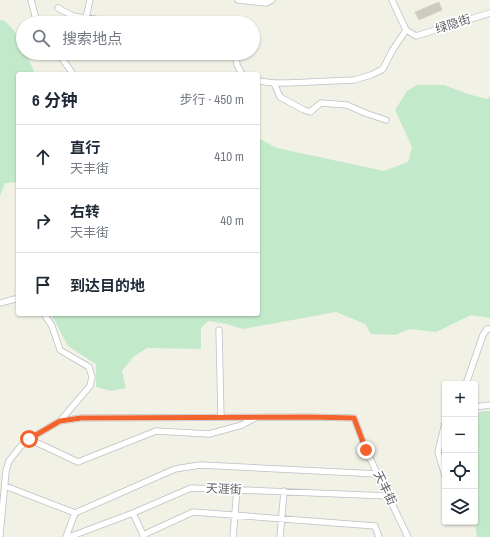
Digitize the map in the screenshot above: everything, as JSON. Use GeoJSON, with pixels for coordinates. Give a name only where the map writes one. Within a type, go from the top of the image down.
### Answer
{"type":"FeatureCollection","features":[{"type":"Feature","properties":{"kind":"street"},"geometry":{"type":"LineString","coordinates":[[31,0],[35,16]]}},
{"type":"Feature","properties":{"kind":"street"},"geometry":{"type":"LineString","coordinates":[[86,16],[90,0]]}},
{"type":"Feature","properties":{"kind":"street"},"geometry":{"type":"LineString","coordinates":[[238,0],[266,3],[272,0]]}},
{"type":"Feature","properties":{"kind":"street"},"geometry":{"type":"LineString","coordinates":[[260,81],[274,84],[354,80],[371,75],[383,69],[392,51],[406,30],[392,0]]}},
{"type":"Feature","properties":{"kind":"street"},"geometry":{"type":"LineString","coordinates":[[58,8],[73,16]]}},
{"type":"Feature","properties":{"kind":"street","name":"绿隐街"},"geometry":{"type":"LineString","coordinates":[[406,30],[416,36],[490,12]]}},
{"type":"Feature","properties":{"kind":"street"},"geometry":{"type":"LineString","coordinates":[[63,60],[72,72]]}},
{"type":"Feature","properties":{"kind":"street"},"geometry":{"type":"LineString","coordinates":[[237,60],[237,65],[241,72]]}},
{"type":"Feature","properties":{"kind":"street"},"geometry":{"type":"LineString","coordinates":[[274,84],[280,97],[310,112],[322,103],[347,105],[364,113],[386,120]]}},
{"type":"Feature","properties":{"kind":"street"},"geometry":{"type":"LineString","coordinates":[[0,302],[16,299]]}},
{"type":"Feature","properties":{"kind":"street"},"geometry":{"type":"LineString","coordinates":[[45,316],[52,326],[60,350],[89,367],[92,377],[90,386],[60,421]]}},
{"type":"Feature","properties":{"kind":"street"},"geometry":{"type":"LineString","coordinates":[[467,381],[483,335],[488,329],[490,329]]}},
{"type":"Feature","properties":{"kind":"street"},"geometry":{"type":"LineString","coordinates":[[219,330],[221,417]]}},
{"type":"Feature","properties":{"kind":"street"},"geometry":{"type":"LineString","coordinates":[[478,407],[490,405]]}},
{"type":"Feature","properties":{"kind":"street"},"geometry":{"type":"LineString","coordinates":[[29,439],[78,462],[156,431],[209,434],[242,425],[257,417]]}},
{"type":"Feature","properties":{"kind":"street","name":"天丰街"},"geometry":{"type":"LineString","coordinates":[[0,535],[6,471],[9,461],[20,447],[29,439],[60,421],[81,418],[257,417],[354,418],[366,450],[408,537]]}},
{"type":"Feature","properties":{"kind":"street"},"geometry":{"type":"LineString","coordinates":[[442,435],[438,452],[442,466]]}},
{"type":"Feature","properties":{"kind":"street"},"geometry":{"type":"LineString","coordinates":[[5,486],[75,513],[175,469],[200,465],[378,474]]}},
{"type":"Feature","properties":{"kind":"street","name":"天涯街"},"geometry":{"type":"LineString","coordinates":[[68,537],[133,513],[191,488],[389,496]]}},
{"type":"Feature","properties":{"kind":"street"},"geometry":{"type":"LineString","coordinates":[[233,537],[237,489]]}},
{"type":"Feature","properties":{"kind":"street"},"geometry":{"type":"LineString","coordinates":[[280,537],[284,492]]}},
{"type":"Feature","properties":{"kind":"street"},"geometry":{"type":"LineString","coordinates":[[133,513],[144,536],[193,512],[375,526],[379,537]]}},
{"type":"Feature","properties":{"kind":"street"},"geometry":{"type":"LineString","coordinates":[[68,537],[75,513]]}},
{"type":"Feature","properties":{"kind":"street"},"geometry":{"type":"LineString","coordinates":[[0,535],[6,537]]}},
{"type":"Feature","properties":{"kind":"green space"},"geometry":{"type":"Polygon","coordinates":[[[0,20],[5,21],[16,34],[16,60],[29,60],[34,72],[16,72],[16,182],[5,183],[0,196],[0,20]]]}},
{"type":"Feature","properties":{"kind":"green space"},"geometry":{"type":"Polygon","coordinates":[[[417,85],[444,85],[487,99],[490,96],[490,318],[471,315],[436,332],[410,329],[395,335],[371,334],[365,324],[336,312],[243,329],[227,324],[208,321],[201,328],[201,349],[147,348],[133,357],[122,371],[126,388],[111,391],[96,387],[96,364],[68,346],[52,316],[260,316],[260,139],[277,148],[384,171],[408,162],[412,147],[395,110],[407,91],[417,85]]]}},
{"type":"Feature","properties":{"kind":"green space"},"geometry":{"type":"Polygon","coordinates":[[[483,411],[490,411],[490,537],[477,537],[476,525],[478,525],[478,414],[483,411]]]}},
{"type":"Feature","properties":{"kind":"building"},"geometry":{"type":"Polygon","coordinates":[[[439,2],[442,10],[419,20],[415,12],[439,2]]]}},
{"type":"Feature","properties":{"kind":"route"},"geometry":{"type":"LineString","coordinates":[[29,439],[60,421],[81,418],[354,418],[366,450]]}}]}
